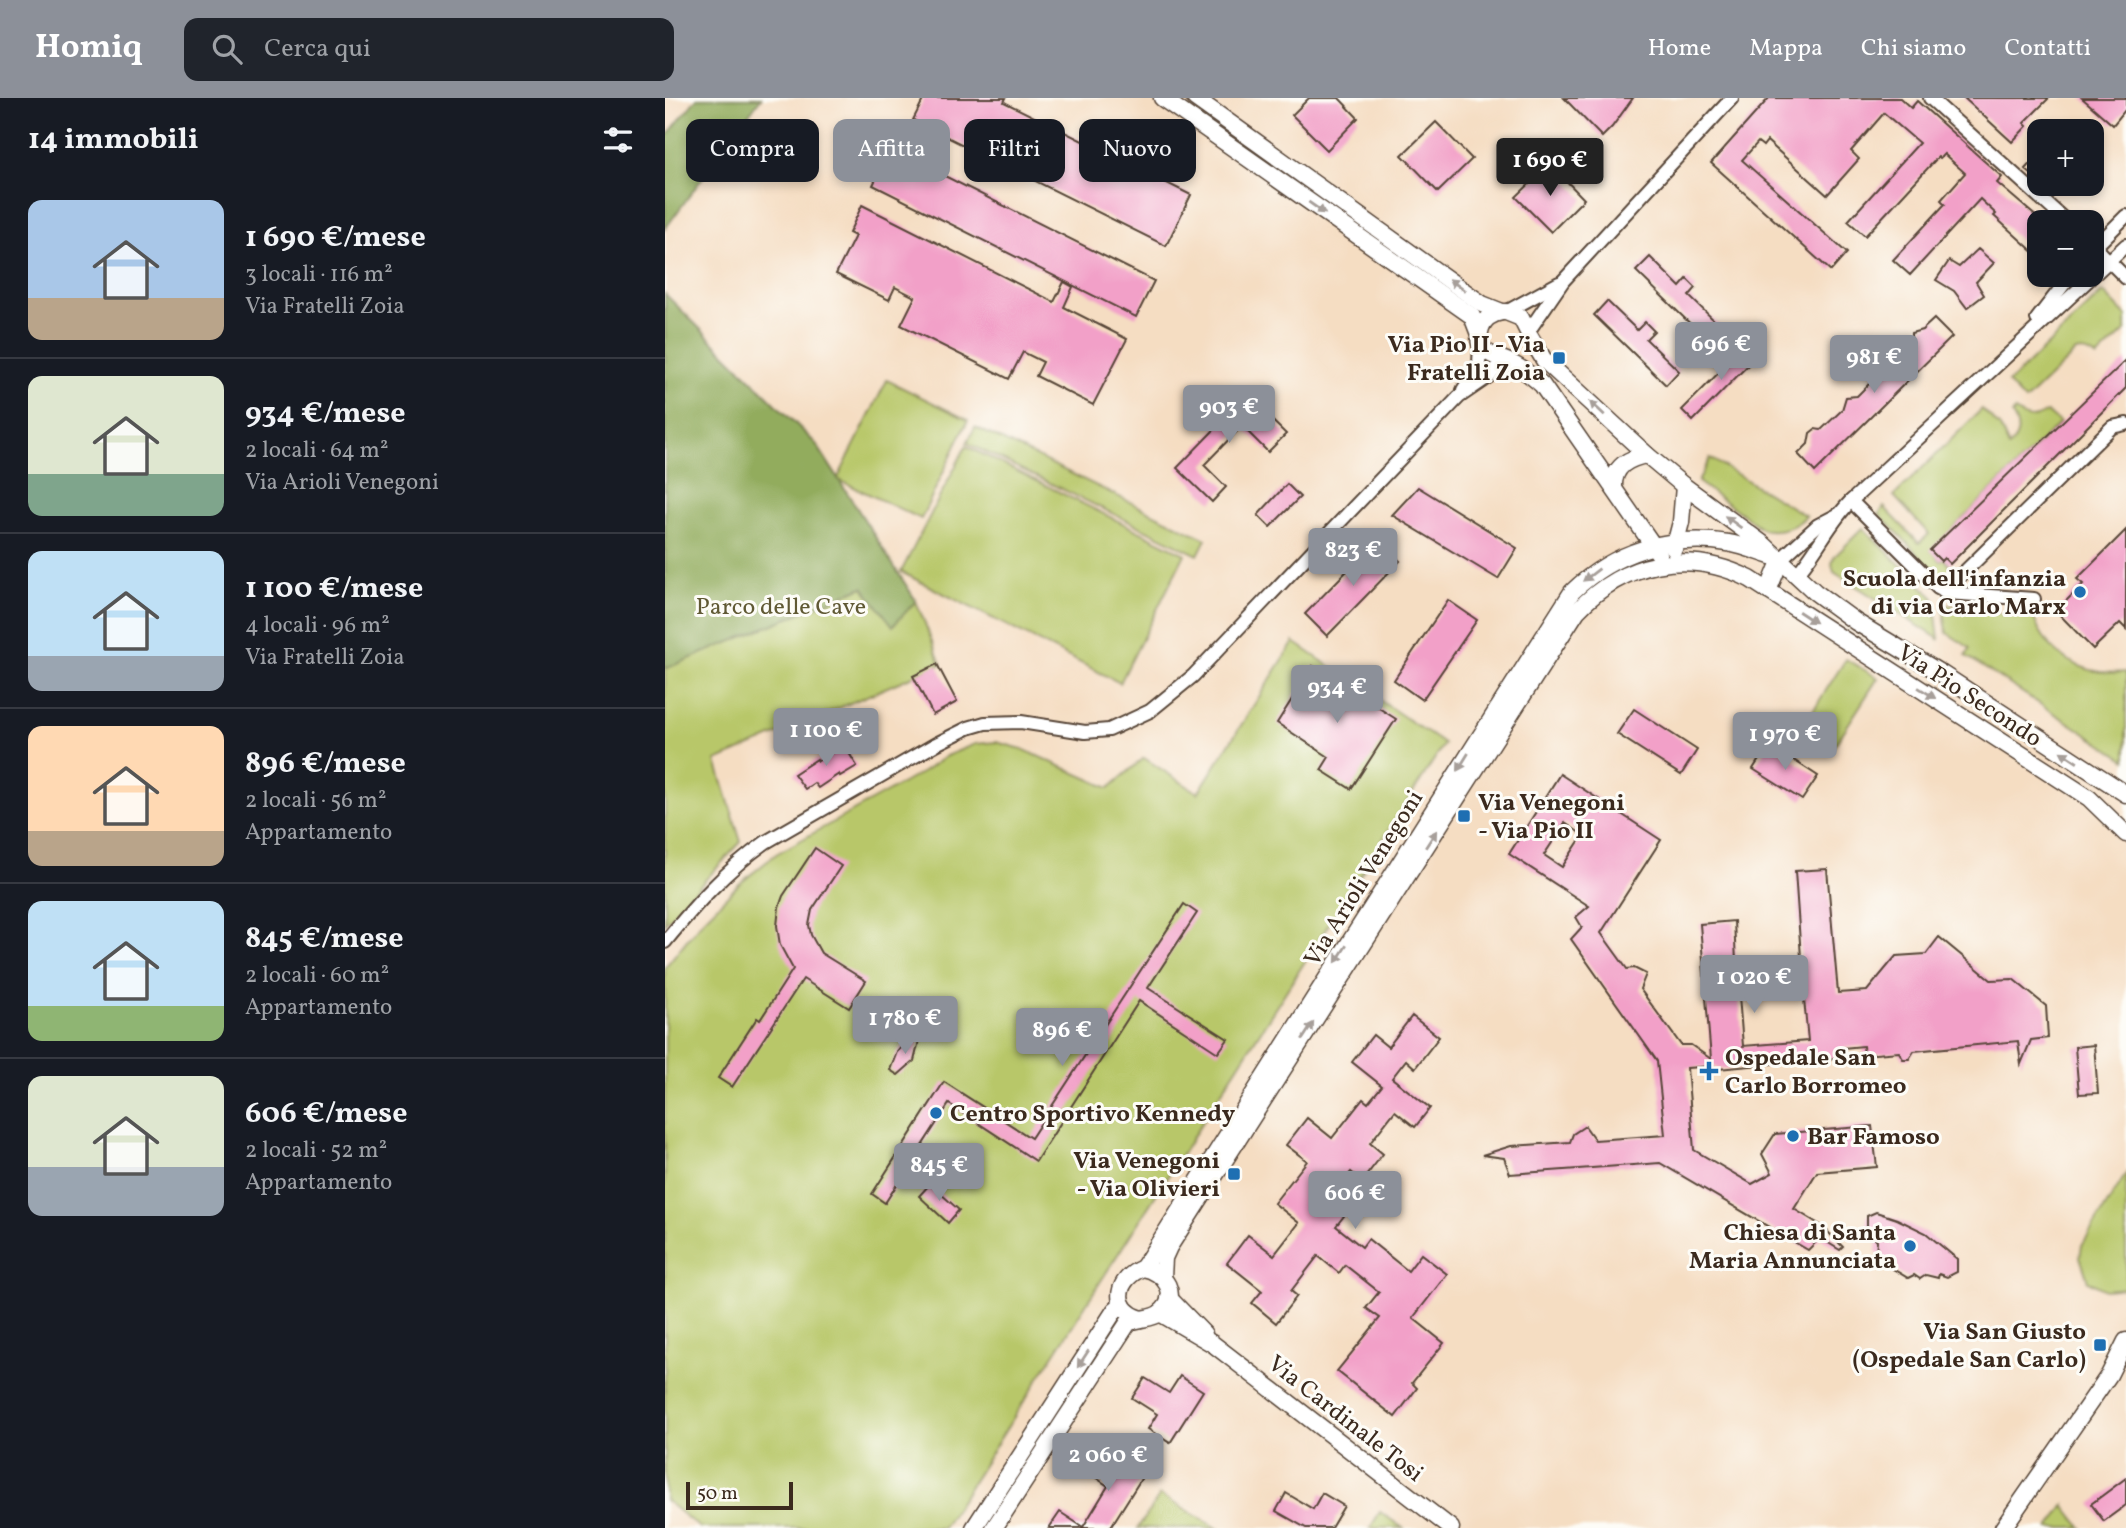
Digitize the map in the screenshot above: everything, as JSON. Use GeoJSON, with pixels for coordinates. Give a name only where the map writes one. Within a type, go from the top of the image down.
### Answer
{"type":"FeatureCollection","features":[{"type":"Feature","properties":{"kind":"main road"},"geometry":{"type":"LineString","coordinates":[[1162,98],[1472,316],[1489,355],[1505,360],[1542,385],[1614,487],[1652,547],[1668,564],[1677,541],[1684,486]]}},
{"type":"Feature","properties":{"kind":"main road"},"geometry":{"type":"LineString","coordinates":[[1195,98],[1482,304],[1521,318],[1529,333],[1527,346],[1521,354],[1505,360]]}},
{"type":"Feature","properties":{"kind":"main road"},"geometry":{"type":"LineString","coordinates":[[1480,339],[1486,320],[1504,312]]}},
{"type":"Feature","properties":{"kind":"main road","name":"Via Pio Secondo"},"geometry":{"type":"LineString","coordinates":[[1529,333],[1544,360],[1647,455],[1780,559],[1815,593],[1856,622],[1991,705],[2126,794]]}},
{"type":"Feature","properties":{"kind":"main road"},"geometry":{"type":"LineString","coordinates":[[1614,487],[1618,470],[1625,462],[1647,455]]}},
{"type":"Feature","properties":{"kind":"main road","name":"Via Pio Secondo"},"geometry":{"type":"LineString","coordinates":[[1652,547],[1677,541],[1729,543],[1780,559]]}},
{"type":"Feature","properties":{"kind":"main road","name":"Via Arioli Venegoni"},"geometry":{"type":"LineString","coordinates":[[1143,1268],[1559,609],[1579,585],[1603,567],[1631,553],[1652,547]]}},
{"type":"Feature","properties":{"kind":"main road"},"geometry":{"type":"LineString","coordinates":[[1768,591],[1780,559]]}},
{"type":"Feature","properties":{"kind":"main road","name":"Via Pio Secondo"},"geometry":{"type":"LineString","coordinates":[[1668,564],[1685,562],[1718,565],[1750,579],[2089,798],[2126,834]]}},
{"type":"Feature","properties":{"kind":"main road","name":"Via Arioli Venegoni"},"geometry":{"type":"LineString","coordinates":[[1163,1277],[1164,1258],[1169,1248],[1577,611],[1592,596],[1621,577],[1650,566],[1668,564]]}},
{"type":"Feature","properties":{"kind":"main road"},"geometry":{"type":"LineString","coordinates":[[1768,591],[1797,574]]}},
{"type":"Feature","properties":{"kind":"main road"},"geometry":{"type":"LineString","coordinates":[[1845,642],[1856,622]]}},
{"type":"Feature","properties":{"kind":"main road"},"geometry":{"type":"LineString","coordinates":[[1888,669],[1902,664],[1931,667]]}},
{"type":"Feature","properties":{"kind":"main road"},"geometry":{"type":"LineString","coordinates":[[1991,705],[2035,746],[2041,755],[2042,767]]}},
{"type":"Feature","properties":{"kind":"main road"},"geometry":{"type":"LineString","coordinates":[[994,1528],[1128,1323],[1139,1318],[1153,1317],[1166,1307],[1169,1287],[1157,1272],[1143,1268],[1132,1272],[1121,1285],[1120,1292],[1126,1310],[1139,1318]]}},
{"type":"Feature","properties":{"kind":"main road","name":"Via Cardinale Tosi"},"geometry":{"type":"LineString","coordinates":[[1169,1298],[1213,1344]]}},
{"type":"Feature","properties":{"kind":"main road"},"geometry":{"type":"LineString","coordinates":[[974,1528],[1115,1310],[1122,1304]]}},
{"type":"Feature","properties":{"kind":"main road","name":"Via Cardinale Tosi"},"geometry":{"type":"LineString","coordinates":[[1160,1313],[1213,1344],[1451,1528]]}},
{"type":"Feature","properties":{"kind":"main road"},"geometry":{"type":"LineString","coordinates":[[2003,1528],[2109,1375],[2126,1340]]}},
{"type":"Feature","properties":{"kind":"main road"},"geometry":{"type":"LineString","coordinates":[[2109,1375],[2126,1362]]}},
{"type":"Feature","properties":{"kind":"street"},"geometry":{"type":"LineString","coordinates":[[1529,333],[1563,281],[1732,98]]}},
{"type":"Feature","properties":{"kind":"street"},"geometry":{"type":"LineString","coordinates":[[1930,98],[2054,210]]}},
{"type":"Feature","properties":{"kind":"street"},"geometry":{"type":"LineString","coordinates":[[2104,238],[2126,216]]}},
{"type":"Feature","properties":{"kind":"street"},"geometry":{"type":"LineString","coordinates":[[1780,559],[1818,526],[1839,513],[2126,245]]}},
{"type":"Feature","properties":{"kind":"street"},"geometry":{"type":"LineString","coordinates":[[2104,258],[2126,278]]}},
{"type":"Feature","properties":{"kind":"street"},"geometry":{"type":"LineString","coordinates":[[1504,312],[1563,281]]}},
{"type":"Feature","properties":{"kind":"street"},"geometry":{"type":"LineString","coordinates":[[2014,350],[2062,287]]}},
{"type":"Feature","properties":{"kind":"street"},"geometry":{"type":"LineString","coordinates":[[665,942],[703,896],[743,858],[766,842],[947,739],[985,723],[1001,722],[1021,722],[1086,732],[1109,730],[1150,711],[1193,676],[1459,397],[1479,365],[1480,339]]}},
{"type":"Feature","properties":{"kind":"street"},"geometry":{"type":"LineString","coordinates":[[1459,397],[1491,375],[1505,360]]}},
{"type":"Feature","properties":{"kind":"street"},"geometry":{"type":"LineString","coordinates":[[1944,592],[2112,426],[2126,424]]}},
{"type":"Feature","properties":{"kind":"street"},"geometry":{"type":"LineString","coordinates":[[1851,501],[1931,583],[1944,592],[2031,599]]}},
{"type":"Feature","properties":{"kind":"street"},"geometry":{"type":"LineString","coordinates":[[1797,574],[1827,535],[1839,513]]}},
{"type":"Feature","properties":{"kind":"green space"},"geometry":{"type":"Polygon","coordinates":[[[697,98],[761,98],[746,119],[686,119],[686,182],[699,182],[665,229],[665,138],[697,98]]]}},
{"type":"Feature","properties":{"kind":"green space"},"geometry":{"type":"Polygon","coordinates":[[[2103,292],[2126,316],[2126,330],[2097,358],[2087,352],[2076,352],[2025,401],[2008,383],[2103,292]]]}},
{"type":"Feature","properties":{"kind":"green space","name":"Parco delle Cave"},"geometry":{"type":"Polygon","coordinates":[[[665,294],[816,444],[838,478],[887,380],[968,420],[921,519],[839,480],[916,601],[941,664],[716,761],[741,842],[665,923],[665,294]]]}},
{"type":"Feature","properties":{"kind":"green space"},"geometry":{"type":"Polygon","coordinates":[[[665,294],[816,444],[916,601],[893,626],[863,587],[665,669],[665,294]]]}},
{"type":"Feature","properties":{"kind":"green space"},"geometry":{"type":"Polygon","coordinates":[[[1982,409],[2000,427],[2009,447],[2018,431],[2012,415],[2015,411],[2031,418],[2047,412],[2060,423],[1931,550],[1941,561],[1944,558],[1954,571],[1946,578],[1941,578],[1879,514],[1884,507],[1919,543],[1929,534],[1894,496],[1982,409]]]}},
{"type":"Feature","properties":{"kind":"green space"},"geometry":{"type":"Polygon","coordinates":[[[975,427],[1206,539],[1198,555],[967,443],[975,427]]]}},
{"type":"Feature","properties":{"kind":"green space"},"geometry":{"type":"Polygon","coordinates":[[[966,446],[1185,554],[1120,683],[901,572],[966,446]]]}},
{"type":"Feature","properties":{"kind":"green space"},"geometry":{"type":"Polygon","coordinates":[[[1710,458],[1806,516],[1786,528],[1763,529],[1698,482],[1710,458]]]}},
{"type":"Feature","properties":{"kind":"green space"},"geometry":{"type":"Polygon","coordinates":[[[1863,528],[1934,598],[1939,639],[1834,572],[1834,557],[1863,528]]]}},
{"type":"Feature","properties":{"kind":"green space"},"geometry":{"type":"Polygon","coordinates":[[[1943,604],[1983,612],[2033,616],[2048,642],[2069,661],[2095,671],[2126,672],[2126,760],[1966,656],[1970,648],[1947,633],[1943,604]]]}},
{"type":"Feature","properties":{"kind":"green space","name":"Centro Sportivo Kennedy"},"geometry":{"type":"Polygon","coordinates":[[[1294,642],[1444,744],[943,1528],[700,1528],[665,1500],[665,967],[703,920],[738,885],[776,854],[923,772],[946,756],[975,744],[996,742],[1022,749],[1109,788],[1144,758],[1198,793],[1294,642]]]}},
{"type":"Feature","properties":{"kind":"green space"},"geometry":{"type":"Polygon","coordinates":[[[1846,659],[1878,678],[1831,751],[1800,731],[1846,659]]]}},
{"type":"Feature","properties":{"kind":"green space"},"geometry":{"type":"Polygon","coordinates":[[[2126,1174],[2126,1288],[2105,1290],[2088,1281],[2080,1257],[2082,1245],[2126,1174]]]}},
{"type":"Feature","properties":{"kind":"green space"},"geometry":{"type":"Polygon","coordinates":[[[1160,1495],[1217,1528],[1138,1528],[1160,1495]]]}},
{"type":"Feature","properties":{"kind":"green space"},"geometry":{"type":"Polygon","coordinates":[[[2065,1506],[2082,1528],[2049,1528],[2065,1506]]]}},
{"type":"Feature","properties":{"kind":"green space"},"geometry":{"type":"Polygon","coordinates":[[[1380,1512],[1403,1528],[1370,1528],[1380,1512]]]}},
{"type":"Feature","properties":{"kind":"building"},"geometry":{"type":"Polygon","coordinates":[[[924,98],[1006,98],[1004,102],[1038,119],[964,119],[964,145],[950,138],[950,119],[914,119],[924,98]]]}},
{"type":"Feature","properties":{"kind":"building"},"geometry":{"type":"Polygon","coordinates":[[[1309,98],[1339,98],[1358,118],[1327,150],[1292,115],[1309,98]]]}},
{"type":"Feature","properties":{"kind":"building"},"geometry":{"type":"Polygon","coordinates":[[[1564,98],[1633,98],[1602,137],[1564,98]]]}},
{"type":"Feature","properties":{"kind":"building"},"geometry":{"type":"Polygon","coordinates":[[[1769,98],[1900,98],[1911,108],[1917,101],[2002,177],[1997,183],[2028,210],[2027,246],[1994,216],[1996,214],[1980,199],[1910,275],[1893,260],[1945,204],[1941,200],[1965,173],[1944,154],[1938,157],[1865,236],[1848,221],[1919,143],[1884,113],[1851,151],[1859,159],[1827,195],[1767,141],[1763,146],[1758,142],[1742,160],[1847,253],[1831,271],[1711,163],[1769,98]]]}},
{"type":"Feature","properties":{"kind":"building"},"geometry":{"type":"Polygon","coordinates":[[[1964,98],[2049,98],[2027,119],[2024,123],[2027,126],[2012,142],[1964,98]]]}},
{"type":"Feature","properties":{"kind":"building"},"geometry":{"type":"Polygon","coordinates":[[[2082,98],[2126,98],[2126,109],[2113,125],[2082,98]]]}},
{"type":"Feature","properties":{"kind":"building"},"geometry":{"type":"Polygon","coordinates":[[[1436,122],[1472,159],[1438,192],[1402,155],[1436,122]]]}},
{"type":"Feature","properties":{"kind":"building"},"geometry":{"type":"Polygon","coordinates":[[[1065,132],[1079,139],[1079,182],[1165,182],[1191,195],[1166,246],[1037,182],[1065,182],[1065,132]]]}},
{"type":"Feature","properties":{"kind":"building"},"geometry":{"type":"Polygon","coordinates":[[[1550,164],[1584,199],[1551,232],[1516,197],[1550,164]]]}},
{"type":"Feature","properties":{"kind":"building"},"geometry":{"type":"Polygon","coordinates":[[[950,179],[1154,281],[1136,317],[873,185],[874,182],[950,182],[950,179]]]}},
{"type":"Feature","properties":{"kind":"building"},"geometry":{"type":"Polygon","coordinates":[[[862,205],[1054,302],[1064,282],[1073,287],[1064,307],[1127,339],[1093,405],[1036,376],[1043,362],[1023,352],[1009,379],[901,325],[915,297],[895,287],[889,300],[836,274],[855,236],[849,233],[862,205]]]}},
{"type":"Feature","properties":{"kind":"building"},"geometry":{"type":"Polygon","coordinates":[[[1978,249],[1994,263],[1976,282],[1984,295],[1967,308],[1954,291],[1936,280],[1949,261],[1959,267],[1978,249]]]}},
{"type":"Feature","properties":{"kind":"building"},"geometry":{"type":"Polygon","coordinates":[[[1650,257],[1680,287],[1687,279],[1696,288],[1689,296],[1721,327],[1708,341],[1636,271],[1650,257]]]}},
{"type":"Feature","properties":{"kind":"building"},"geometry":{"type":"Polygon","coordinates":[[[1607,301],[1637,330],[1645,322],[1654,331],[1646,339],[1679,371],[1666,385],[1594,315],[1607,301]]]}},
{"type":"Feature","properties":{"kind":"building"},"geometry":{"type":"Polygon","coordinates":[[[1934,319],[1952,337],[1815,472],[1798,454],[1808,444],[1810,433],[1815,429],[1821,430],[1842,410],[1846,397],[1857,396],[1875,378],[1879,364],[1890,364],[1911,344],[1911,333],[1922,330],[1934,319]]]}},
{"type":"Feature","properties":{"kind":"building"},"geometry":{"type":"Polygon","coordinates":[[[1748,343],[1759,354],[1693,421],[1682,410],[1748,343]]]}},
{"type":"Feature","properties":{"kind":"building"},"geometry":{"type":"Polygon","coordinates":[[[2126,360],[2126,388],[1950,564],[1944,558],[1941,561],[1930,550],[2126,360]]]}},
{"type":"Feature","properties":{"kind":"building"},"geometry":{"type":"Polygon","coordinates":[[[1247,396],[1286,434],[1268,452],[1242,426],[1204,465],[1226,487],[1212,502],[1177,468],[1247,396]]]}},
{"type":"Feature","properties":{"kind":"building"},"geometry":{"type":"Polygon","coordinates":[[[1287,484],[1300,497],[1270,527],[1258,515],[1287,484]]]}},
{"type":"Feature","properties":{"kind":"building"},"geometry":{"type":"Polygon","coordinates":[[[1418,487],[1517,548],[1498,579],[1392,515],[1418,487]]]}},
{"type":"Feature","properties":{"kind":"building"},"geometry":{"type":"Polygon","coordinates":[[[2126,530],[2126,629],[2120,623],[2093,649],[2056,611],[2083,584],[2077,579],[2126,530]]]}},
{"type":"Feature","properties":{"kind":"building"},"geometry":{"type":"Polygon","coordinates":[[[1378,539],[1400,561],[1327,636],[1305,614],[1378,539]]]}},
{"type":"Feature","properties":{"kind":"building"},"geometry":{"type":"Polygon","coordinates":[[[1448,600],[1477,620],[1422,700],[1394,680],[1448,600]]]}},
{"type":"Feature","properties":{"kind":"building"},"geometry":{"type":"Polygon","coordinates":[[[937,664],[957,702],[933,715],[913,676],[937,664]]]}},
{"type":"Feature","properties":{"kind":"building"},"geometry":{"type":"Polygon","coordinates":[[[1313,666],[1396,719],[1351,789],[1321,770],[1329,757],[1277,723],[1313,666]]]}},
{"type":"Feature","properties":{"kind":"building"},"geometry":{"type":"Polygon","coordinates":[[[1634,709],[1697,750],[1681,775],[1617,734],[1634,709]]]}},
{"type":"Feature","properties":{"kind":"building"},"geometry":{"type":"Polygon","coordinates":[[[1769,744],[1818,776],[1802,800],[1753,769],[1769,744]]]}},
{"type":"Feature","properties":{"kind":"building"},"geometry":{"type":"Polygon","coordinates":[[[844,745],[857,766],[818,788],[814,783],[805,789],[794,774],[844,745]]]}},
{"type":"Feature","properties":{"kind":"building"},"geometry":{"type":"Polygon","coordinates":[[[1560,774],[1661,840],[1601,933],[1627,969],[1634,968],[1646,974],[1640,989],[1681,1045],[1691,1045],[1711,1059],[1700,924],[1734,921],[1736,962],[1801,957],[1795,871],[1827,869],[1838,993],[1867,991],[1896,956],[1926,954],[1939,937],[1991,980],[2013,979],[2046,1006],[2048,1038],[2031,1040],[2021,1064],[2018,1041],[1914,1051],[1909,1059],[1903,1059],[1899,1052],[1864,1055],[1863,1046],[1843,1048],[1837,1058],[1718,1069],[1713,1066],[1687,1068],[1694,1150],[1752,1184],[1772,1173],[1762,1154],[1775,1134],[1872,1126],[1877,1167],[1817,1172],[1794,1209],[1822,1226],[1843,1247],[1840,1250],[1820,1238],[1808,1250],[1660,1163],[1510,1174],[1504,1158],[1482,1155],[1511,1146],[1570,1142],[1573,1134],[1585,1126],[1595,1140],[1665,1135],[1657,1061],[1571,939],[1582,927],[1576,917],[1589,906],[1509,854],[1560,774]],[[1565,823],[1544,855],[1562,867],[1583,835],[1565,823]],[[1802,978],[1738,983],[1743,1046],[1808,1041],[1802,978]]]}},
{"type":"Feature","properties":{"kind":"building"},"geometry":{"type":"Polygon","coordinates":[[[815,848],[841,866],[812,910],[809,925],[811,935],[821,953],[866,981],[849,1008],[803,979],[732,1087],[718,1078],[793,969],[780,945],[777,926],[779,907],[783,896],[815,848]]]}},
{"type":"Feature","properties":{"kind":"building"},"geometry":{"type":"Polygon","coordinates":[[[1184,904],[1197,913],[1148,988],[1228,1039],[1218,1053],[1139,1001],[1036,1161],[949,1104],[885,1203],[872,1194],[944,1082],[1031,1138],[1184,904]]]}},
{"type":"Feature","properties":{"kind":"building"},"geometry":{"type":"Polygon","coordinates":[[[1412,1016],[1439,1037],[1415,1068],[1406,1060],[1392,1078],[1430,1108],[1415,1127],[1395,1111],[1370,1143],[1383,1154],[1362,1181],[1351,1172],[1327,1202],[1344,1216],[1336,1226],[1362,1247],[1368,1239],[1408,1271],[1421,1254],[1447,1274],[1413,1318],[1444,1343],[1412,1383],[1417,1388],[1395,1417],[1337,1371],[1380,1318],[1366,1308],[1379,1292],[1345,1265],[1339,1273],[1318,1256],[1291,1291],[1297,1296],[1276,1323],[1252,1303],[1262,1291],[1227,1263],[1248,1235],[1274,1255],[1299,1223],[1274,1203],[1307,1161],[1286,1145],[1307,1118],[1332,1138],[1363,1099],[1368,1103],[1382,1086],[1352,1062],[1373,1035],[1388,1047],[1412,1016]]]}},
{"type":"Feature","properties":{"kind":"building"},"geometry":{"type":"Polygon","coordinates":[[[911,1036],[919,1041],[914,1061],[898,1075],[890,1070],[897,1052],[911,1036]]]}},
{"type":"Feature","properties":{"kind":"building"},"geometry":{"type":"Polygon","coordinates":[[[2094,1045],[2098,1093],[2079,1094],[2075,1047],[2094,1045]]]}},
{"type":"Feature","properties":{"kind":"building"},"geometry":{"type":"Polygon","coordinates":[[[930,1184],[959,1210],[948,1223],[919,1196],[930,1184]]]}},
{"type":"Feature","properties":{"kind":"building","name":"Chiesa di Santa Maria Annunciata"},"geometry":{"type":"Polygon","coordinates":[[[1876,1212],[1926,1233],[1957,1259],[1957,1272],[1947,1277],[1939,1274],[1938,1278],[1926,1275],[1920,1279],[1914,1275],[1908,1278],[1883,1263],[1883,1257],[1876,1252],[1877,1241],[1867,1232],[1867,1216],[1876,1212]]]}},
{"type":"Feature","properties":{"kind":"building"},"geometry":{"type":"Polygon","coordinates":[[[1180,1376],[1203,1391],[1170,1443],[1148,1429],[1157,1414],[1132,1398],[1145,1378],[1169,1393],[1180,1376]]]}},
{"type":"Feature","properties":{"kind":"building"},"geometry":{"type":"Polygon","coordinates":[[[1102,1453],[1121,1465],[1126,1458],[1146,1471],[1110,1528],[1049,1528],[1060,1512],[1083,1527],[1108,1486],[1089,1473],[1102,1453]]]}},
{"type":"Feature","properties":{"kind":"building"},"geometry":{"type":"Polygon","coordinates":[[[2126,1478],[2126,1505],[2104,1521],[2091,1504],[2126,1478]]]}},
{"type":"Feature","properties":{"kind":"building"},"geometry":{"type":"Polygon","coordinates":[[[1286,1493],[1313,1509],[1322,1493],[1344,1506],[1331,1528],[1306,1528],[1276,1511],[1286,1493]]]}},
{"type":"Feature","properties":{"kind":"place","name":"Via Pio II - Via Fratelli Zoia"},"geometry":{"type":"Point","coordinates":[1559,358]}},
{"type":"Feature","properties":{"kind":"place","name":"Scuola dell'infanzia di via Carlo Marx"},"geometry":{"type":"Point","coordinates":[2080,592]}},
{"type":"Feature","properties":{"kind":"place","name":"Via Venegoni - Via Pio II"},"geometry":{"type":"Point","coordinates":[1464,816]}},
{"type":"Feature","properties":{"kind":"place","name":"Ospedale San Carlo Borromeo"},"geometry":{"type":"Point","coordinates":[1709,1071]}},
{"type":"Feature","properties":{"kind":"place","name":"Centro Sportivo Kennedy"},"geometry":{"type":"Point","coordinates":[936,1113]}},
{"type":"Feature","properties":{"kind":"place","name":"Bar Famoso"},"geometry":{"type":"Point","coordinates":[1793,1136]}},
{"type":"Feature","properties":{"kind":"place","name":"Via Venegoni - Via Olivieri"},"geometry":{"type":"Point","coordinates":[1234,1174]}},
{"type":"Feature","properties":{"kind":"place","name":"Chiesa di Santa Maria Annunciata"},"geometry":{"type":"Point","coordinates":[1910,1246]}},
{"type":"Feature","properties":{"kind":"place","name":"Via San Giusto (Ospedale San Carlo)"},"geometry":{"type":"Point","coordinates":[2100,1345]}}]}
